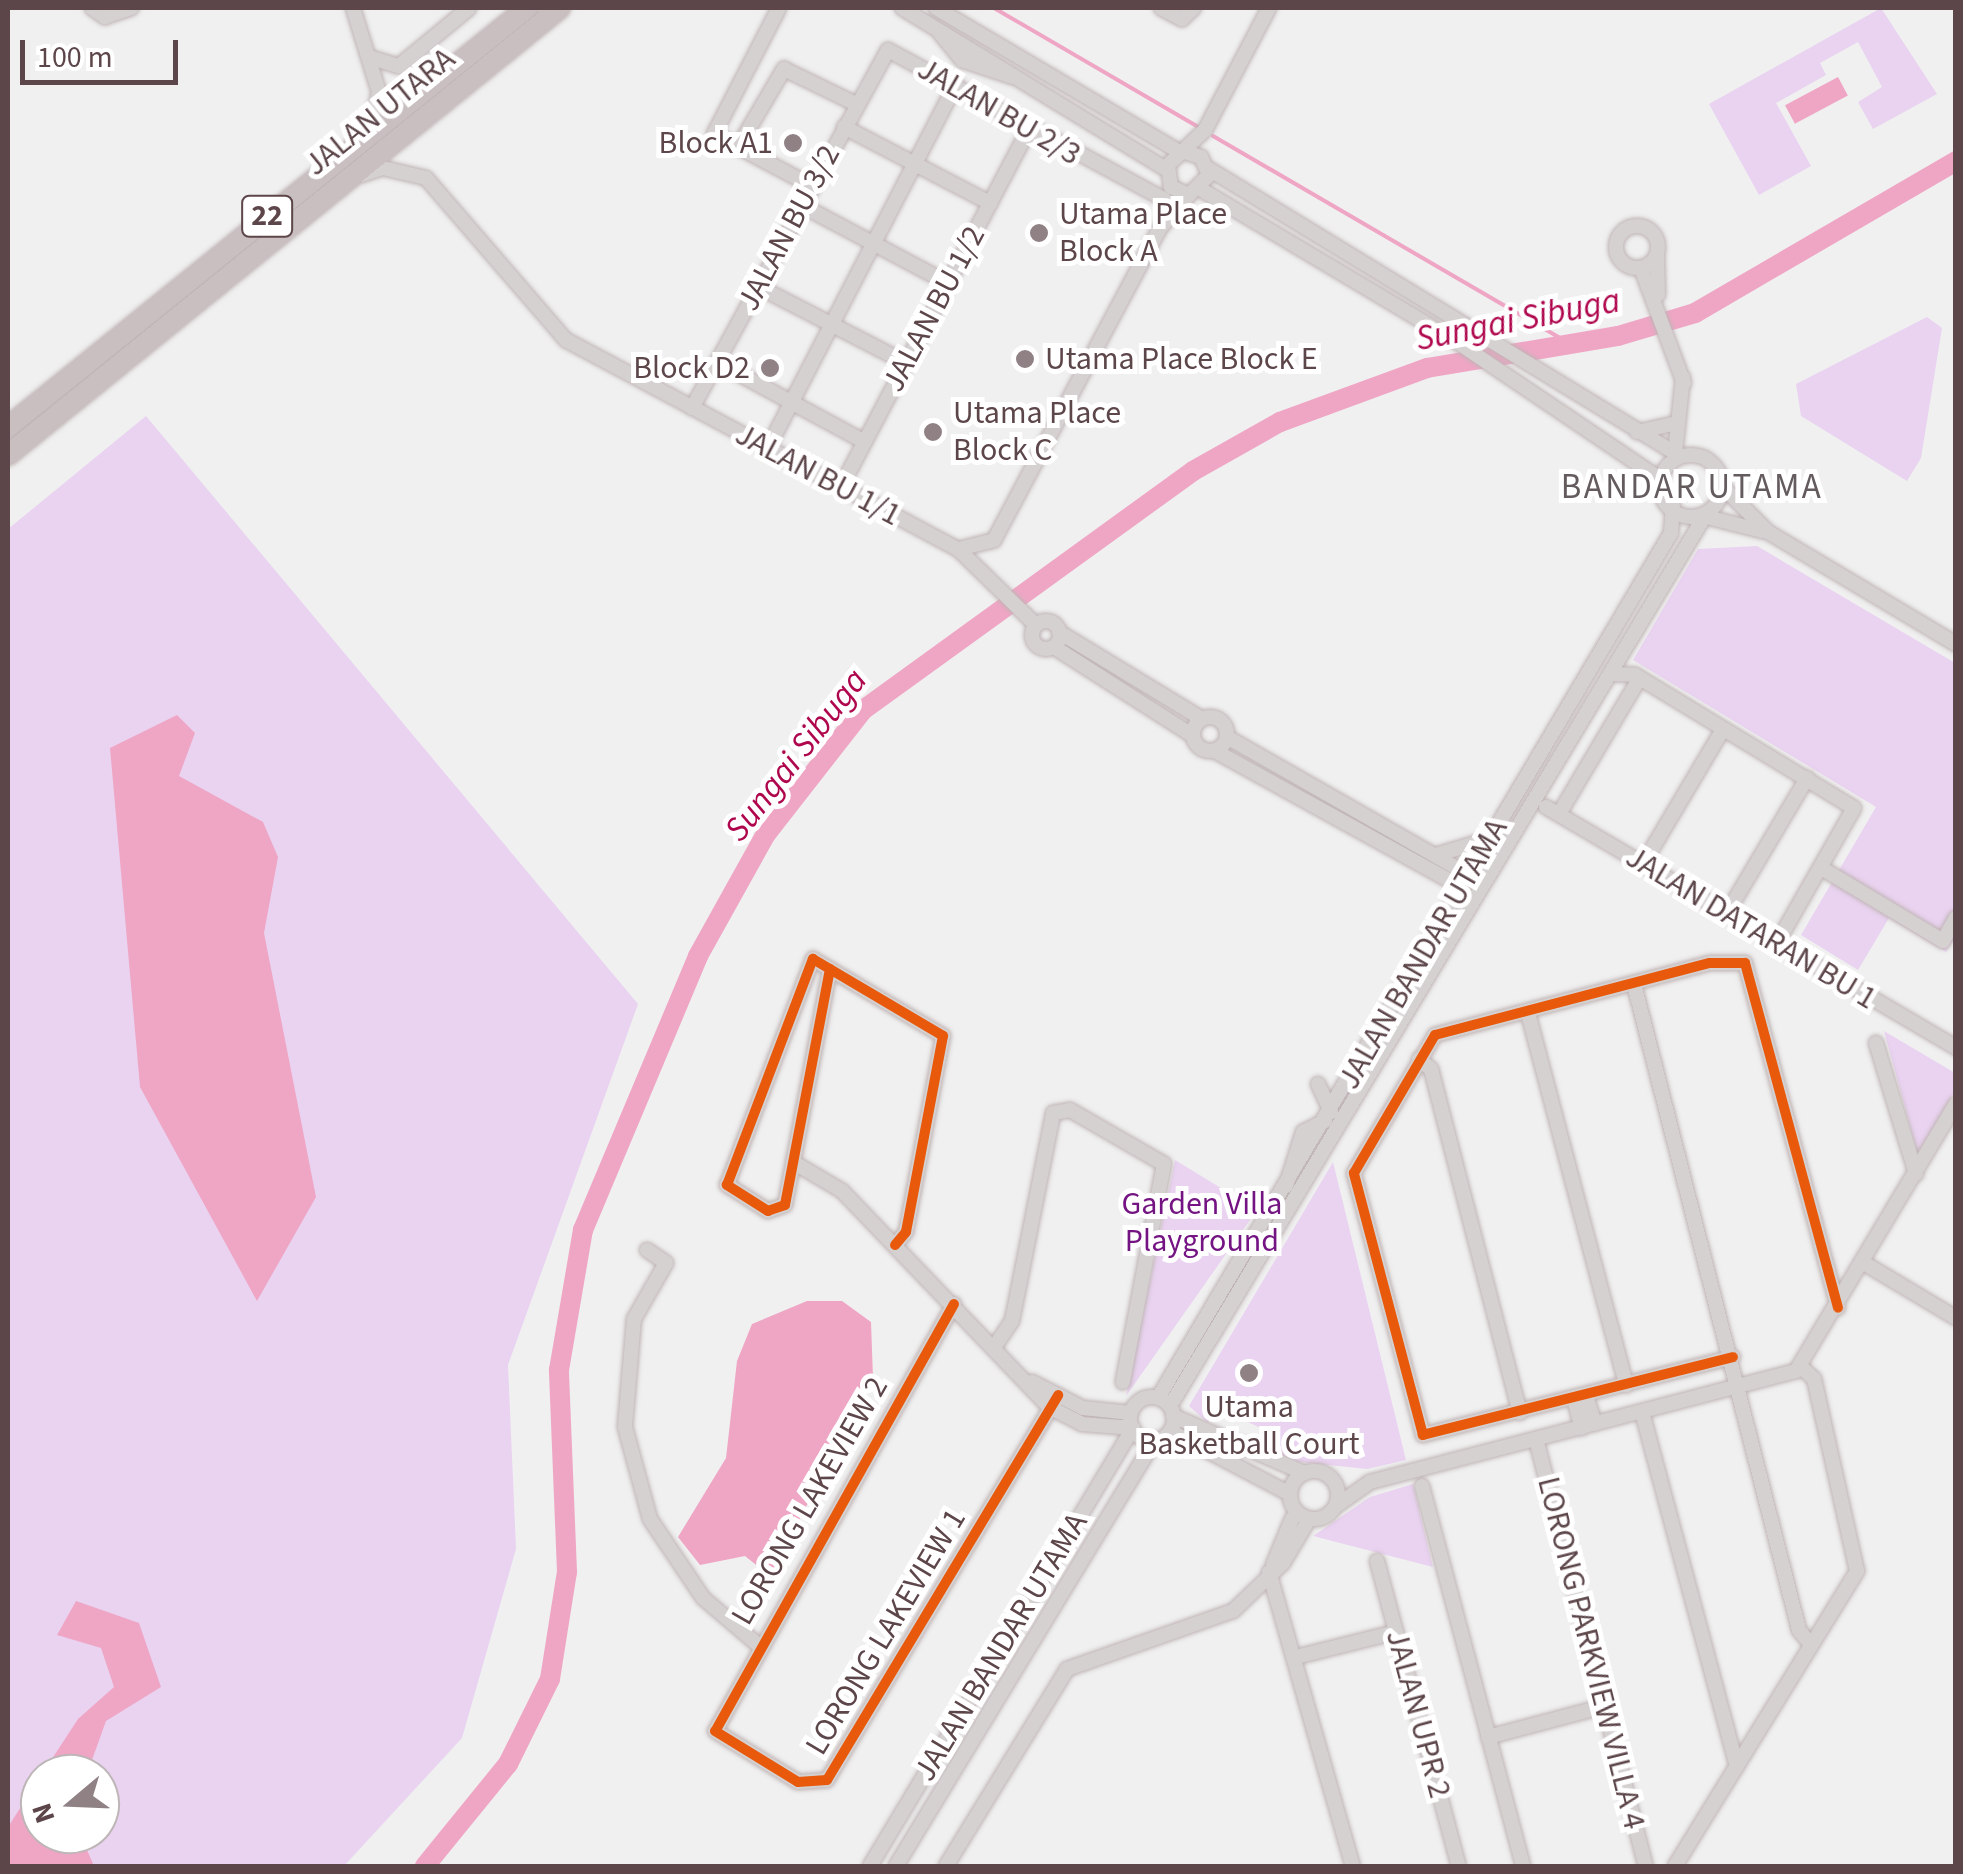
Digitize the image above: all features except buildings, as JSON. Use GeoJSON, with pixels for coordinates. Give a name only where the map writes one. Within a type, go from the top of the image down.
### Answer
{"type":"FeatureCollection","features":[{"type":"Feature","properties":{"kind":"highway","name":"JALAN UTARA"},"geometry":{"type":"LineString","coordinates":[[8,426],[528,8]]}},
{"type":"Feature","properties":{"kind":"highway","name":"JALAN UTARA"},"geometry":{"type":"LineString","coordinates":[[8,454],[560,8]]}},
{"type":"Feature","properties":{"kind":"highway","name":"22"},"geometry":{"type":"LineString","coordinates":[[37,402],[59,398],[126,343],[138,348]]}},
{"type":"Feature","properties":{"kind":"street"},"geometry":{"type":"LineString","coordinates":[[92,8],[105,17],[131,8]]}},
{"type":"Feature","properties":{"kind":"street"},"geometry":{"type":"LineString","coordinates":[[353,8],[371,58],[380,109],[368,134]]}},
{"type":"Feature","properties":{"kind":"street"},"geometry":{"type":"LineString","coordinates":[[371,58],[381,68],[399,66],[469,8]]}},
{"type":"Feature","properties":{"kind":"street"},"geometry":{"type":"LineString","coordinates":[[779,8],[714,134],[812,186]]}},
{"type":"Feature","properties":{"kind":"street"},"geometry":{"type":"LineString","coordinates":[[902,8],[1167,170]]}},
{"type":"Feature","properties":{"kind":"street"},"geometry":{"type":"LineString","coordinates":[[936,8],[1205,163],[1636,432],[1678,453],[1722,487],[1768,532],[1956,644]]}},
{"type":"Feature","properties":{"kind":"street"},"geometry":{"type":"LineString","coordinates":[[1161,8],[1182,19],[1194,8]]}},
{"type":"Feature","properties":{"kind":"street"},"geometry":{"type":"LineString","coordinates":[[992,575],[990,542],[1160,228],[1168,194],[1167,170],[1205,130],[1269,8]]}},
{"type":"Feature","properties":{"kind":"street","name":"JALAN BU 2/3"},"geometry":{"type":"LineString","coordinates":[[888,50],[956,84],[1028,131],[1168,194],[1195,193],[1457,342],[1658,478]]}},
{"type":"Feature","properties":{"kind":"street","name":"JALAN BU 3/2"},"geometry":{"type":"LineString","coordinates":[[692,408],[888,50]]}},
{"type":"Feature","properties":{"kind":"street"},"geometry":{"type":"LineString","coordinates":[[738,147],[784,69],[856,104]]}},
{"type":"Feature","properties":{"kind":"street"},"geometry":{"type":"LineString","coordinates":[[768,448],[956,84]]}},
{"type":"Feature","properties":{"kind":"street"},"geometry":{"type":"LineString","coordinates":[[844,127],[990,203]]}},
{"type":"Feature","properties":{"kind":"street"},"geometry":{"type":"LineString","coordinates":[[1160,228],[1195,193],[1205,163],[1205,130]]}},
{"type":"Feature","properties":{"kind":"street","name":"JALAN BU 1/2"},"geometry":{"type":"LineString","coordinates":[[841,487],[1028,131]]}},
{"type":"Feature","properties":{"kind":"street","name":"JALAN BU 1/1"},"geometry":{"type":"LineString","coordinates":[[338,186],[377,168],[426,178],[560,336],[958,550],[992,575],[1036,626],[1037,646],[1056,639]]}},
{"type":"Feature","properties":{"kind":"street"},"geometry":{"type":"LineString","coordinates":[[801,206],[948,283]]}},
{"type":"Feature","properties":{"kind":"street"},"geometry":{"type":"LineString","coordinates":[[1659,299],[1657,255],[1650,230],[1624,230],[1618,256],[1642,268],[1659,299],[1683,377],[1678,453],[1658,478],[1673,504],[1705,518],[1768,532]]}},
{"type":"Feature","properties":{"kind":"street"},"geometry":{"type":"LineString","coordinates":[[1642,268],[1657,255]]}},
{"type":"Feature","properties":{"kind":"street"},"geometry":{"type":"LineString","coordinates":[[758,286],[906,363]]}},
{"type":"Feature","properties":{"kind":"street"},"geometry":{"type":"LineString","coordinates":[[717,362],[864,442]]}},
{"type":"Feature","properties":{"kind":"street"},"geometry":{"type":"LineString","coordinates":[[1678,453],[1683,377]]}},
{"type":"Feature","properties":{"kind":"street"},"geometry":{"type":"LineString","coordinates":[[1636,432],[1677,423]]}},
{"type":"Feature","properties":{"kind":"street","name":"JALAN BANDAR UTAMA"},"geometry":{"type":"LineString","coordinates":[[896,1866],[1155,1440],[1286,1187],[1440,922],[1512,838],[1705,518],[1724,502],[1722,487]]}},
{"type":"Feature","properties":{"kind":"street","name":"JALAN BANDAR UTAMA"},"geometry":{"type":"LineString","coordinates":[[1471,883],[1489,839],[1670,533],[1673,504]]}},
{"type":"Feature","properties":{"kind":"street"},"geometry":{"type":"LineString","coordinates":[[958,550],[990,542]]}},
{"type":"Feature","properties":{"kind":"street"},"geometry":{"type":"LineString","coordinates":[[1036,626],[1052,622],[1056,639],[1215,751],[1434,873],[1471,883]]}},
{"type":"Feature","properties":{"kind":"street"},"geometry":{"type":"LineString","coordinates":[[1056,639],[1202,719],[1218,718],[1227,737],[1436,855],[1471,883]]}},
{"type":"Feature","properties":{"kind":"street"},"geometry":{"type":"LineString","coordinates":[[1610,674],[1640,679],[1807,778],[1856,814],[1777,943]]}},
{"type":"Feature","properties":{"kind":"street"},"geometry":{"type":"LineString","coordinates":[[1528,813],[1552,810],[1640,679]]}},
{"type":"Feature","properties":{"kind":"street"},"geometry":{"type":"LineString","coordinates":[[1193,736],[1202,719]]}},
{"type":"Feature","properties":{"kind":"street"},"geometry":{"type":"LineString","coordinates":[[1643,864],[1724,730]]}},
{"type":"Feature","properties":{"kind":"street"},"geometry":{"type":"LineString","coordinates":[[1215,751],[1227,737]]}},
{"type":"Feature","properties":{"kind":"street"},"geometry":{"type":"LineString","coordinates":[[1726,913],[1807,778]]}},
{"type":"Feature","properties":{"kind":"street"},"geometry":{"type":"LineString","coordinates":[[1543,787],[1552,810]]}},
{"type":"Feature","properties":{"kind":"street","name":"JALAN DATARAN BU 1"},"geometry":{"type":"LineString","coordinates":[[1552,810],[1956,1048]]}},
{"type":"Feature","properties":{"kind":"street"},"geometry":{"type":"LineString","coordinates":[[1436,855],[1489,839]]}},
{"type":"Feature","properties":{"kind":"street"},"geometry":{"type":"LineString","coordinates":[[1823,869],[1943,941],[1956,918]]}},
{"type":"Feature","properties":{"kind":"street"},"geometry":{"type":"LineString","coordinates":[[1434,873],[1445,900],[1440,922]]}},
{"type":"Feature","properties":{"kind":"street"},"geometry":{"type":"LineString","coordinates":[[1168,1413],[1450,942],[1471,883]]}},
{"type":"Feature","properties":{"kind":"street"},"geometry":{"type":"LineString","coordinates":[[830,969],[784,1205],[774,1211],[727,1186],[808,960],[830,969],[943,1036],[906,1232],[895,1245]]}},
{"type":"Feature","properties":{"kind":"street"},"geometry":{"type":"LineString","coordinates":[[1733,1358],[1432,1436],[1419,1428],[1354,1173],[1419,1058],[1442,1032],[1634,984],[1746,963],[1838,1308]]}},
{"type":"Feature","properties":{"kind":"street"},"geometry":{"type":"LineString","coordinates":[[1634,984],[1741,1387],[1800,1630],[1811,1644]]}},
{"type":"Feature","properties":{"kind":"street"},"geometry":{"type":"LineString","coordinates":[[1528,1012],[1626,1385]]}},
{"type":"Feature","properties":{"kind":"street"},"geometry":{"type":"LineString","coordinates":[[1876,1043],[1916,1174]]}},
{"type":"Feature","properties":{"kind":"street"},"geometry":{"type":"LineString","coordinates":[[1419,1058],[1431,1069],[1520,1413]]}},
{"type":"Feature","properties":{"kind":"street"},"geometry":{"type":"LineString","coordinates":[[1345,1090],[1369,1082]]}},
{"type":"Feature","properties":{"kind":"street"},"geometry":{"type":"LineString","coordinates":[[1318,1084],[1329,1116]]}},
{"type":"Feature","properties":{"kind":"street"},"geometry":{"type":"LineString","coordinates":[[1288,1535],[1366,1483],[1741,1387],[1801,1367],[1956,1104]]}},
{"type":"Feature","properties":{"kind":"street"},"geometry":{"type":"LineString","coordinates":[[994,1346],[1012,1321],[1053,1113],[1070,1110],[1164,1170],[1123,1382]]}},
{"type":"Feature","properties":{"kind":"street"},"geometry":{"type":"LineString","coordinates":[[792,1162],[836,1186],[1026,1379],[1082,1424],[1168,1413],[1304,1473],[1366,1483]]}},
{"type":"Feature","properties":{"kind":"street"},"geometry":{"type":"LineString","coordinates":[[647,1250],[666,1263],[634,1319],[625,1428],[650,1519],[703,1598],[757,1644]]}},
{"type":"Feature","properties":{"kind":"street"},"geometry":{"type":"LineString","coordinates":[[1864,1264],[1956,1318]]}},
{"type":"Feature","properties":{"kind":"street","name":"LORONG LAKEVIEW 2"},"geometry":{"type":"LineString","coordinates":[[712,1724],[954,1304]]}},
{"type":"Feature","properties":{"kind":"street"},"geometry":{"type":"LineString","coordinates":[[1676,1866],[1858,1565],[1814,1379],[1801,1367]]}},
{"type":"Feature","properties":{"kind":"street"},"geometry":{"type":"LineString","coordinates":[[1580,1397],[1588,1426]]}},
{"type":"Feature","properties":{"kind":"street","name":"LORONG LAKEVIEW 1"},"geometry":{"type":"LineString","coordinates":[[712,1724],[798,1782],[827,1780],[1054,1401]]}},
{"type":"Feature","properties":{"kind":"street"},"geometry":{"type":"LineString","coordinates":[[1642,1412],[1738,1766]]}},
{"type":"Feature","properties":{"kind":"street"},"geometry":{"type":"LineString","coordinates":[[1168,1413],[1291,1499],[1309,1519]]}},
{"type":"Feature","properties":{"kind":"street"},"geometry":{"type":"LineString","coordinates":[[1132,1420],[1155,1440]]}},
{"type":"Feature","properties":{"kind":"street","name":"JALAN BANDAR UTAMA"},"geometry":{"type":"LineString","coordinates":[[870,1866],[1132,1420]]}},
{"type":"Feature","properties":{"kind":"street","name":"LORONG PARKVIEW VILLA 4"},"geometry":{"type":"LineString","coordinates":[[1536,1439],[1646,1866]]}},
{"type":"Feature","properties":{"kind":"street"},"geometry":{"type":"LineString","coordinates":[[946,1866],[1067,1670],[1233,1611],[1271,1568],[1288,1535],[1291,1499],[1304,1473]]}},
{"type":"Feature","properties":{"kind":"street"},"geometry":{"type":"LineString","coordinates":[[1327,1475],[1336,1506]]}},
{"type":"Feature","properties":{"kind":"street"},"geometry":{"type":"LineString","coordinates":[[1422,1486],[1522,1866]]}},
{"type":"Feature","properties":{"kind":"street","name":"JALAN UPR 2"},"geometry":{"type":"LineString","coordinates":[[1377,1561],[1459,1866]]}},
{"type":"Feature","properties":{"kind":"street"},"geometry":{"type":"LineString","coordinates":[[1271,1568],[1353,1866]]}},
{"type":"Feature","properties":{"kind":"street"},"geometry":{"type":"LineString","coordinates":[[1296,1658],[1396,1632]]}},
{"type":"Feature","properties":{"kind":"street"},"geometry":{"type":"LineString","coordinates":[[1488,1736],[1605,1706]]}},
{"type":"Feature","properties":{"kind":"green space"},"geometry":{"type":"Polygon","coordinates":[[[1881,8],[1937,94],[1873,129],[1858,102],[1882,87],[1858,42],[1820,63],[1826,75],[1776,103],[1811,166],[1759,195],[1709,104],[1881,8]]]}},
{"type":"Feature","properties":{"kind":"green space"},"geometry":{"type":"Polygon","coordinates":[[[1927,317],[1942,328],[1921,458],[1907,481],[1801,416],[1796,384],[1927,317]]]}},
{"type":"Feature","properties":{"kind":"green space"},"geometry":{"type":"Polygon","coordinates":[[[146,416],[638,1004],[508,1365],[516,1549],[462,1738],[344,1866],[8,1866],[8,529],[146,416]]]}},
{"type":"Feature","properties":{"kind":"green space"},"geometry":{"type":"Polygon","coordinates":[[[1757,546],[1955,663],[1956,936],[1946,952],[1889,918],[1858,970],[1801,935],[1876,807],[1633,660],[1698,549],[1757,546]]]}},
{"type":"Feature","properties":{"kind":"green space"},"geometry":{"type":"Polygon","coordinates":[[[1884,1031],[1955,1073],[1955,1091],[1918,1155],[1884,1031]]]}},
{"type":"Feature","properties":{"kind":"green space","name":"Garden Villa Playground"},"geometry":{"type":"Polygon","coordinates":[[[1175,1160],[1257,1210],[1126,1396],[1175,1160]]]}},
{"type":"Feature","properties":{"kind":"green space"},"geometry":{"type":"Polygon","coordinates":[[[1333,1162],[1406,1460],[1367,1469],[1299,1462],[1257,1445],[1263,1429],[1215,1407],[1208,1423],[1189,1406],[1333,1162]]]}},
{"type":"Feature","properties":{"kind":"green space"},"geometry":{"type":"Polygon","coordinates":[[[1413,1484],[1433,1567],[1313,1536],[1370,1497],[1413,1484]]]}},
{"type":"Feature","properties":{"kind":"shaded area"},"geometry":{"type":"Polygon","coordinates":[[[1838,77],[1848,96],[1795,124],[1785,105],[1838,77]]]}},
{"type":"Feature","properties":{"kind":"shaded area"},"geometry":{"type":"Polygon","coordinates":[[[177,715],[195,733],[179,776],[263,822],[278,857],[264,933],[316,1197],[257,1301],[140,1087],[110,748],[177,715]]]}},
{"type":"Feature","properties":{"kind":"shaded area"},"geometry":{"type":"Polygon","coordinates":[[[807,1301],[842,1301],[871,1322],[873,1378],[770,1576],[745,1556],[700,1565],[678,1537],[726,1458],[737,1361],[752,1324],[807,1301]]]}},
{"type":"Feature","properties":{"kind":"shaded area"},"geometry":{"type":"Polygon","coordinates":[[[76,1601],[139,1623],[161,1687],[106,1721],[94,1754],[55,1754],[78,1719],[114,1687],[101,1648],[57,1635],[76,1601]]]}},
{"type":"Feature","properties":{"kind":"shaded area"},"geometry":{"type":"Polygon","coordinates":[[[20,1808],[20,1854],[89,1854],[94,1866],[8,1866],[8,1827],[20,1808]]]}},
{"type":"Feature","properties":{"kind":"waterway"},"geometry":{"type":"LineString","coordinates":[[994,8],[1197,126]]}},
{"type":"Feature","properties":{"kind":"waterway"},"geometry":{"type":"LineString","coordinates":[[1213,136],[1568,343]]}},
{"type":"Feature","properties":{"kind":"waterway","name":"Sungai Sibuga"},"geometry":{"type":"LineString","coordinates":[[425,1866],[508,1764],[550,1679],[567,1572],[559,1370],[583,1230],[698,956],[766,834],[863,710],[1193,471],[1280,422],[1427,368],[1618,336],[1695,313],[1956,161]]}},
{"type":"Feature","properties":{"kind":"cycle path"},"geometry":{"type":"LineString","coordinates":[[830,969],[785,1205],[768,1211],[727,1185],[813,959],[943,1036],[906,1232],[895,1245]]}},
{"type":"Feature","properties":{"kind":"cycle path"},"geometry":{"type":"LineString","coordinates":[[1733,1357],[1423,1435],[1354,1173],[1435,1035],[1710,963],[1745,963],[1838,1308]]}},
{"type":"Feature","properties":{"kind":"cycle path"},"geometry":{"type":"LineString","coordinates":[[954,1304],[715,1731],[798,1782],[827,1780],[1058,1395]]}},
{"type":"Feature","properties":{"kind":"place","name":"Block A1"},"geometry":{"type":"Point","coordinates":[793,143]}},
{"type":"Feature","properties":{"kind":"place","name":"Utama Place Block A"},"geometry":{"type":"Point","coordinates":[1039,233]}},
{"type":"Feature","properties":{"kind":"place","name":"Utama Place Block E"},"geometry":{"type":"Point","coordinates":[1025,359]}},
{"type":"Feature","properties":{"kind":"place","name":"Block D2"},"geometry":{"type":"Point","coordinates":[770,368]}},
{"type":"Feature","properties":{"kind":"place","name":"Utama Place Block C"},"geometry":{"type":"Point","coordinates":[933,432]}},
{"type":"Feature","properties":{"kind":"place","name":"Utama Basketball Court"},"geometry":{"type":"Point","coordinates":[1249,1373]}},
{"type":"Feature","properties":{"kind":"district","name":"BANDAR UTAMA"},"geometry":{"type":"Point","coordinates":[1692,487]}}]}
